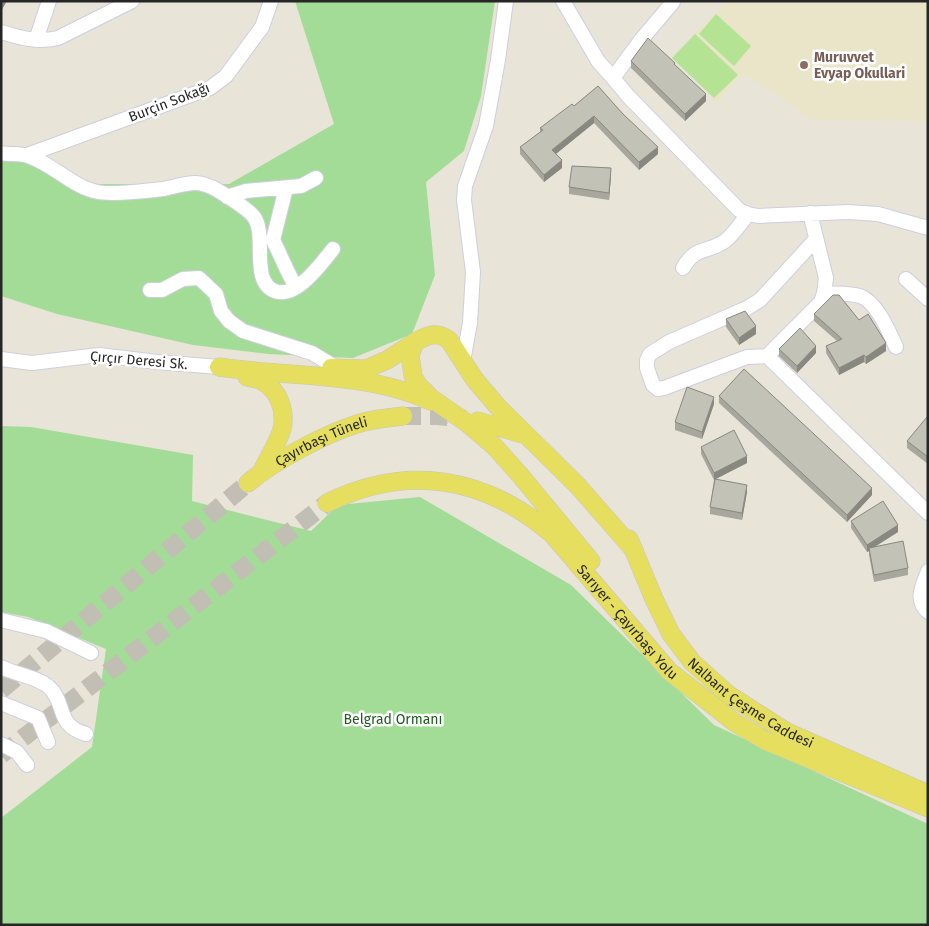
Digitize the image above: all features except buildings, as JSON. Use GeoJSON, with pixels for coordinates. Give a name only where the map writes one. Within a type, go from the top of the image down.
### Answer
{"type":"FeatureCollection","features":[{"type":"Feature","properties":{"kind":"main road","name":"Nalbant Çeşme Caddesi"},"geometry":{"type":"LineString","coordinates":[[218,367],[257,364],[366,369],[387,360],[428,335],[443,336],[454,347],[475,380],[525,435],[537,444],[578,486],[634,550],[671,634],[692,662],[729,695],[787,732],[928,794]]}},
{"type":"Feature","properties":{"kind":"main road"},"geometry":{"type":"LineString","coordinates":[[415,342],[410,355],[413,376],[418,385],[431,398],[451,411],[494,446],[520,475],[612,588],[631,624]]}},
{"type":"Feature","properties":{"kind":"main road"},"geometry":{"type":"LineString","coordinates":[[218,367],[369,383],[423,398],[451,411]]}},
{"type":"Feature","properties":{"kind":"main road"},"geometry":{"type":"LineString","coordinates":[[218,367],[262,381],[275,392],[281,404],[284,418],[282,430],[262,471]]}},
{"type":"Feature","properties":{"kind":"main road","name":"Çayırbaşı Tüneli"},"geometry":{"type":"LineString","coordinates":[[248,483],[262,471],[319,440],[358,424],[403,416]]}},
{"type":"Feature","properties":{"kind":"main road"},"geometry":{"type":"LineString","coordinates":[[478,421],[525,435]]}},
{"type":"Feature","properties":{"kind":"main road","name":"Sarıyer - Çayırbaşı Yolu"},"geometry":{"type":"LineString","coordinates":[[326,504],[375,485],[402,481],[441,481],[486,492],[510,504],[532,517],[552,534],[631,624],[669,671],[734,722],[766,741],[928,808]]}},
{"type":"Feature","properties":{"kind":"street"},"geometry":{"type":"LineString","coordinates":[[36,40],[49,1]]}},
{"type":"Feature","properties":{"kind":"street"},"geometry":{"type":"LineString","coordinates":[[1,32],[28,40],[58,38],[132,1]]}},
{"type":"Feature","properties":{"kind":"street","name":"Burçin Sokağı"},"geometry":{"type":"LineString","coordinates":[[27,155],[210,88],[226,76],[247,48],[262,26],[271,1]]}},
{"type":"Feature","properties":{"kind":"street"},"geometry":{"type":"LineString","coordinates":[[463,361],[470,323],[473,272],[464,200],[465,186],[486,126],[506,1]]}},
{"type":"Feature","properties":{"kind":"street"},"geometry":{"type":"LineString","coordinates":[[563,1],[591,46],[598,61],[628,96],[739,210],[758,216],[848,212],[878,214],[928,228]]}},
{"type":"Feature","properties":{"kind":"street"},"geometry":{"type":"LineString","coordinates":[[613,78],[641,40],[673,2]]}},
{"type":"Feature","properties":{"kind":"street"},"geometry":{"type":"LineString","coordinates":[[1,153],[27,155],[82,187],[99,192],[134,192],[164,188],[187,182],[202,183],[227,197],[254,217],[260,236],[262,276],[266,284],[277,292],[288,292],[302,283],[320,266],[333,249]]}},
{"type":"Feature","properties":{"kind":"street"},"geometry":{"type":"LineString","coordinates":[[227,197],[246,191],[301,186],[316,178]]}},
{"type":"Feature","properties":{"kind":"street"},"geometry":{"type":"LineString","coordinates":[[286,188],[273,240],[296,287]]}},
{"type":"Feature","properties":{"kind":"street"},"geometry":{"type":"LineString","coordinates":[[810,213],[826,278],[821,302],[767,356],[748,357],[664,388],[658,389],[653,384],[647,368],[647,360],[650,354],[669,342],[748,308],[760,300],[816,239]]}},
{"type":"Feature","properties":{"kind":"street"},"geometry":{"type":"LineString","coordinates":[[683,268],[687,260],[701,250],[724,241],[735,231],[748,214]]}},
{"type":"Feature","properties":{"kind":"street"},"geometry":{"type":"LineString","coordinates":[[150,290],[162,290],[183,278],[199,278],[216,294],[221,311],[229,321],[243,331],[312,353],[336,368]]}},
{"type":"Feature","properties":{"kind":"street"},"geometry":{"type":"LineString","coordinates":[[906,279],[928,299]]}},
{"type":"Feature","properties":{"kind":"street"},"geometry":{"type":"LineString","coordinates":[[824,293],[862,296],[878,311],[896,347]]}},
{"type":"Feature","properties":{"kind":"street","name":"Çırçır Deresi Sk."},"geometry":{"type":"LineString","coordinates":[[1,358],[32,362],[99,355],[218,367]]}},
{"type":"Feature","properties":{"kind":"street"},"geometry":{"type":"LineString","coordinates":[[767,356],[928,513]]}},
{"type":"Feature","properties":{"kind":"street"},"geometry":{"type":"LineString","coordinates":[[928,571],[920,597],[920,603],[928,612]]}},
{"type":"Feature","properties":{"kind":"street"},"geometry":{"type":"LineString","coordinates":[[1,620],[46,631],[91,654]]}},
{"type":"Feature","properties":{"kind":"street"},"geometry":{"type":"LineString","coordinates":[[1,667],[48,686],[57,696],[64,719],[75,730],[86,734]]}},
{"type":"Feature","properties":{"kind":"street"},"geometry":{"type":"LineString","coordinates":[[1,703],[38,718],[48,742]]}},
{"type":"Feature","properties":{"kind":"street"},"geometry":{"type":"LineString","coordinates":[[1,744],[17,752],[26,765]]}},
{"type":"Feature","properties":{"kind":"shaded area","name":"Muruvvet Evyap Okullari"},"geometry":{"type":"Polygon","coordinates":[[[724,1],[928,1],[928,121],[810,119],[762,85],[742,74],[717,103],[673,56],[725,3],[724,1]]]}},
{"type":"Feature","properties":{"kind":"green space"},"geometry":{"type":"Polygon","coordinates":[[[295,1],[495,1],[481,96],[464,151],[426,182],[435,275],[412,334],[353,358],[268,354],[193,345],[57,314],[1,296],[1,148],[43,155],[89,184],[229,184],[334,124],[295,1]]]}},
{"type":"Feature","properties":{"kind":"green space"},"geometry":{"type":"Polygon","coordinates":[[[716,14],[751,46],[734,66],[699,34],[716,14]]]}},
{"type":"Feature","properties":{"kind":"green space"},"geometry":{"type":"Polygon","coordinates":[[[695,34],[738,75],[714,98],[672,58],[695,34]]]}},
{"type":"Feature","properties":{"kind":"green space","name":"Belgrad Ormanı"},"geometry":{"type":"Polygon","coordinates":[[[1,426],[31,427],[193,455],[192,501],[311,531],[338,505],[420,497],[571,585],[714,725],[928,824],[928,925],[1,925],[1,818],[92,747],[106,649],[28,617],[1,612],[1,426]]]}},
{"type":"Feature","properties":{"kind":"tunnel"},"geometry":{"type":"LineString","coordinates":[[403,416],[438,416],[465,419]]}},
{"type":"Feature","properties":{"kind":"tunnel"},"geometry":{"type":"LineString","coordinates":[[1,690],[248,483]]}},
{"type":"Feature","properties":{"kind":"tunnel"},"geometry":{"type":"LineString","coordinates":[[1,755],[327,503]]}},
{"type":"Feature","properties":{"kind":"place","name":"Muruvvet Evyap Okullari"},"geometry":{"type":"Point","coordinates":[804,65]}}]}
